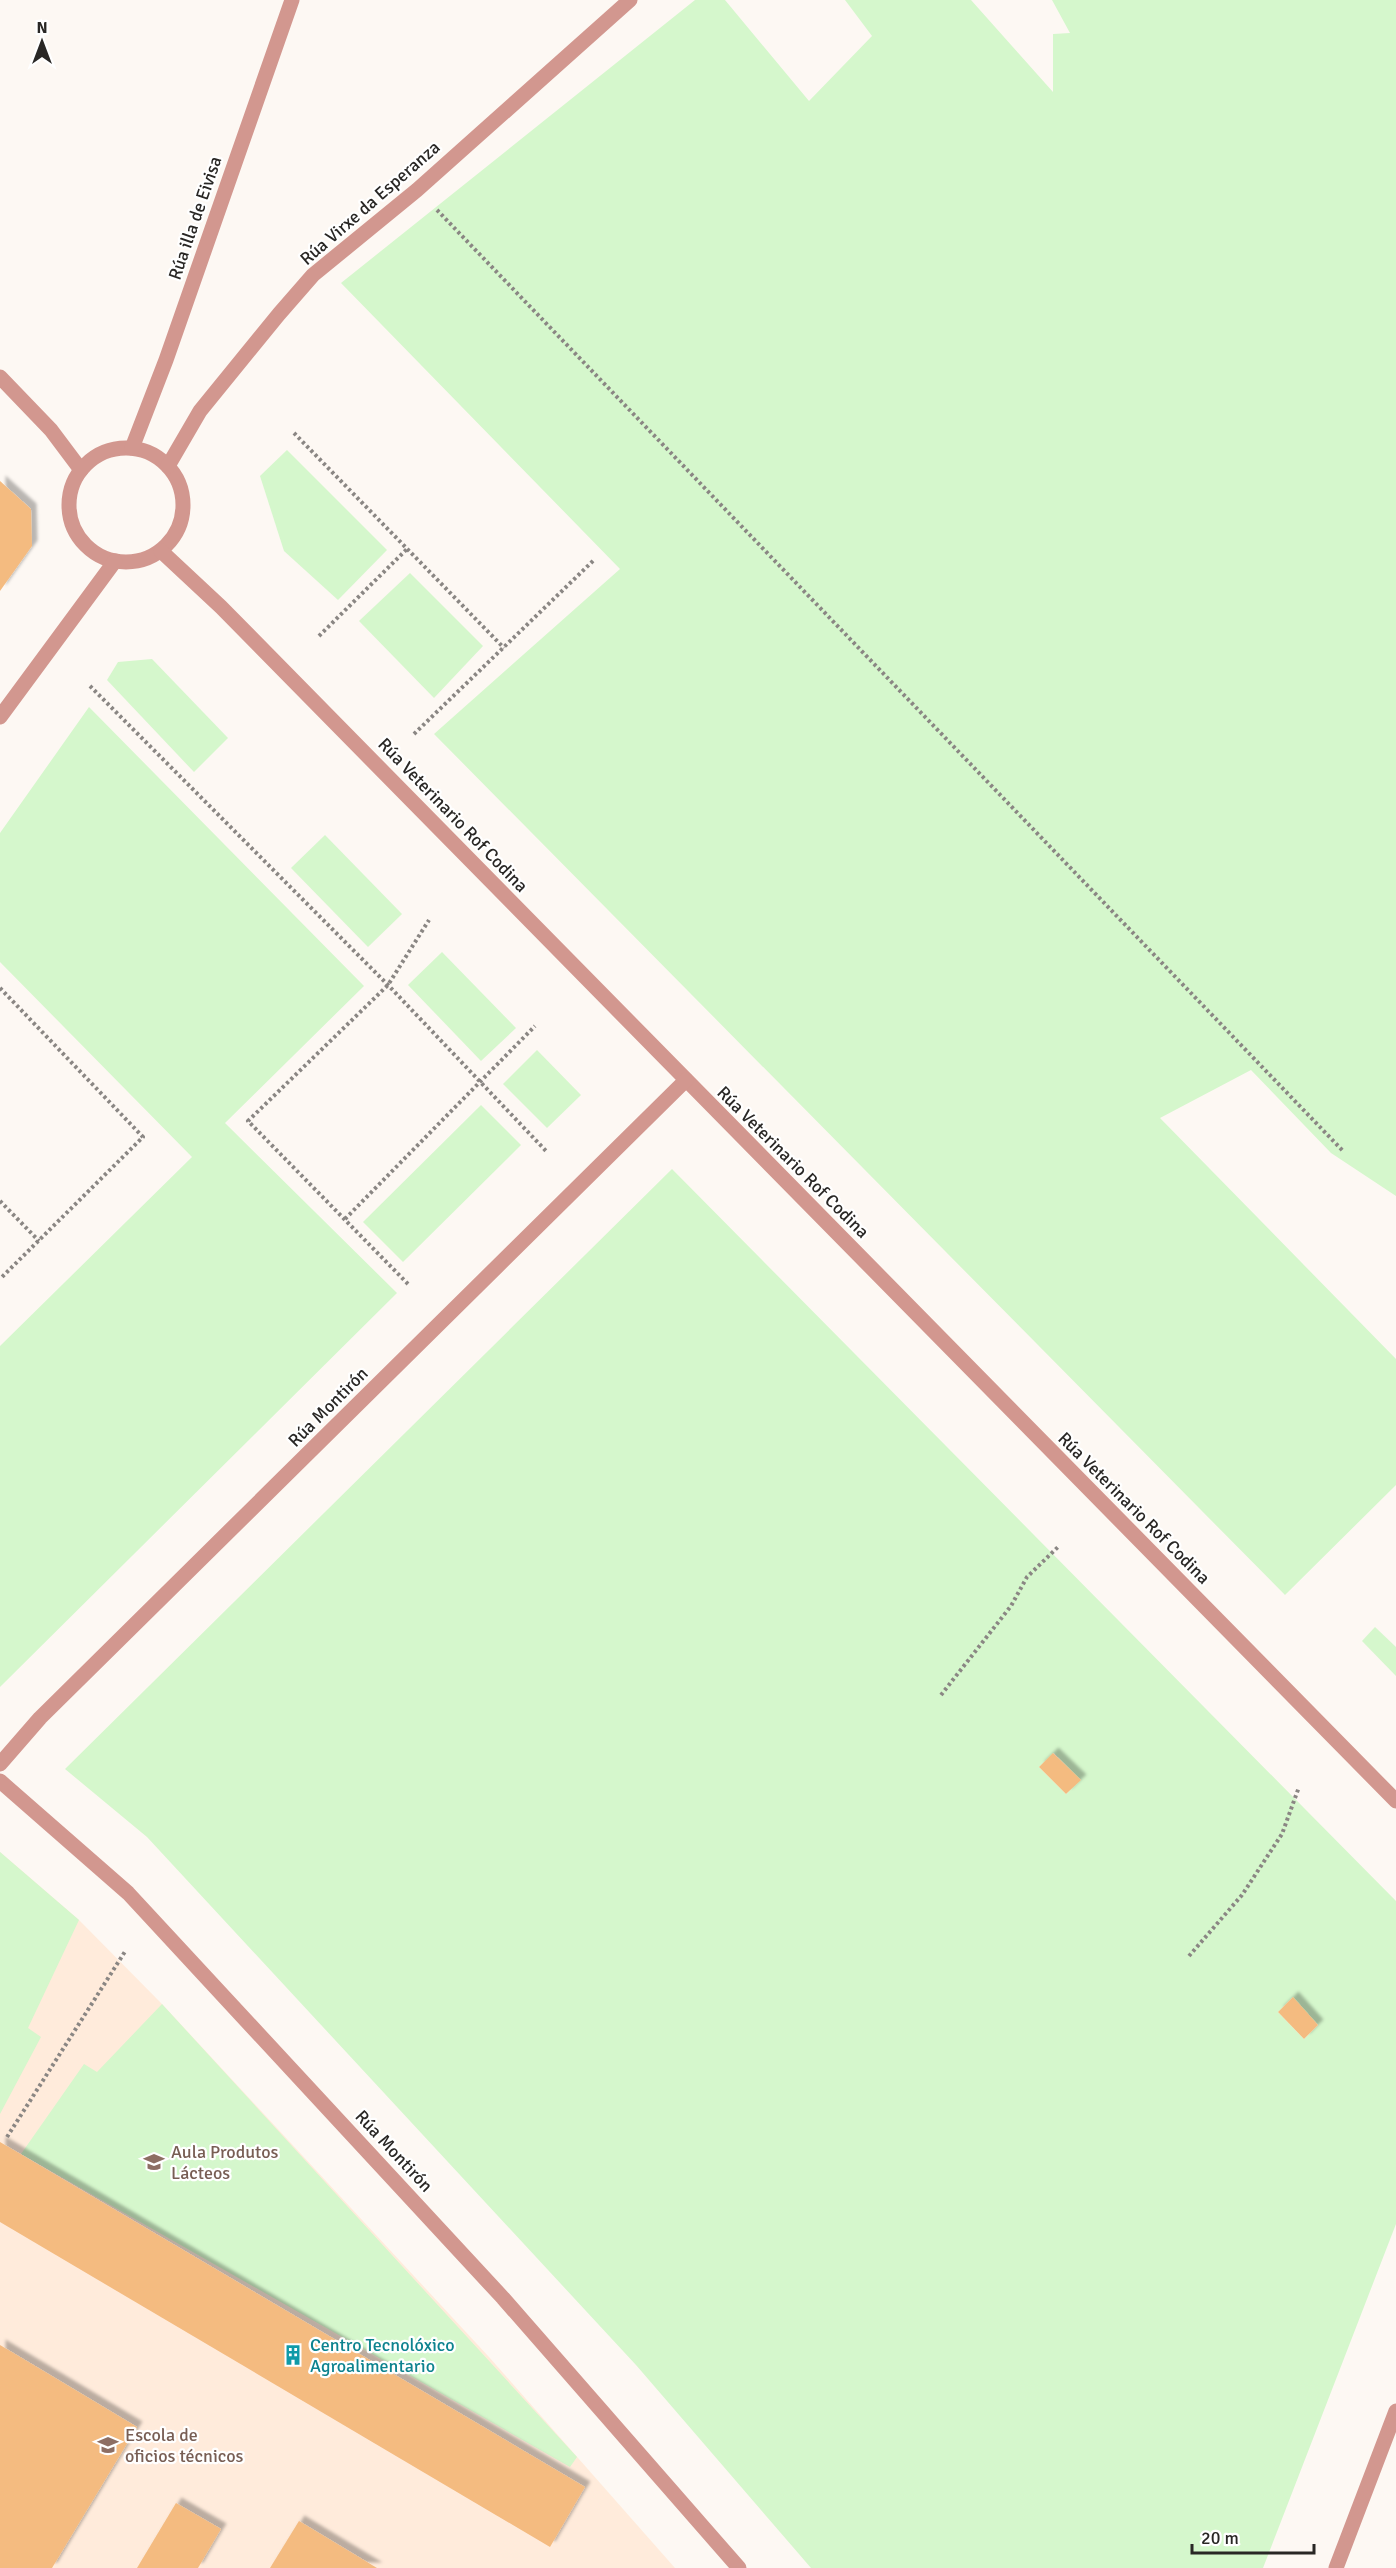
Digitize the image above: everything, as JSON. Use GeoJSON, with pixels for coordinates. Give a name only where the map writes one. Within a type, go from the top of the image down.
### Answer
{"type":"FeatureCollection","features":[{"type":"Feature","properties":{"kind":"street","name":"Rúa illa de Eivisa"},"geometry":{"type":"LineString","coordinates":[[132,448],[166,360],[292,0]]}},
{"type":"Feature","properties":{"kind":"street","name":"Rúa Virxe da Esperanza"},"geometry":{"type":"LineString","coordinates":[[168,466],[200,411],[306,283],[417,190],[630,0]]}},
{"type":"Feature","properties":{"kind":"street"},"geometry":{"type":"LineString","coordinates":[[0,377],[51,430],[81,470]]}},
{"type":"Feature","properties":{"kind":"street"},"geometry":{"type":"LineString","coordinates":[[132,448],[145,451],[168,466],[180,486],[184,510],[173,539],[161,551],[147,559],[132,562],[115,561],[97,555],[82,542],[72,525],[69,506],[72,487],[81,470],[96,457],[113,449],[132,448]]}},
{"type":"Feature","properties":{"kind":"street","name":"Rúa Veterinario Rof Codina"},"geometry":{"type":"LineString","coordinates":[[161,551],[221,607],[1396,1801]]}},
{"type":"Feature","properties":{"kind":"street"},"geometry":{"type":"LineString","coordinates":[[0,717],[115,561]]}},
{"type":"Feature","properties":{"kind":"street","name":"Rúa Montirón"},"geometry":{"type":"LineString","coordinates":[[0,1764],[40,1718],[686,1080]]}},
{"type":"Feature","properties":{"kind":"street","name":"Rúa Montirón"},"geometry":{"type":"LineString","coordinates":[[0,1781],[128,1893],[503,2298],[739,2568]]}},
{"type":"Feature","properties":{"kind":"street"},"geometry":{"type":"LineString","coordinates":[[1336,2568],[1396,2411]]}},
{"type":"Feature","properties":{"kind":"path"},"geometry":{"type":"LineString","coordinates":[[417,190],[1344,1152]]}},
{"type":"Feature","properties":{"kind":"path"},"geometry":{"type":"LineString","coordinates":[[294,433],[504,648]]}},
{"type":"Feature","properties":{"kind":"path"},"geometry":{"type":"LineString","coordinates":[[319,636],[407,549]]}},
{"type":"Feature","properties":{"kind":"path"},"geometry":{"type":"LineString","coordinates":[[414,734],[595,560]]}},
{"type":"Feature","properties":{"kind":"path"},"geometry":{"type":"LineString","coordinates":[[90,686],[388,985],[547,1152]]}},
{"type":"Feature","properties":{"kind":"path"},"geometry":{"type":"LineString","coordinates":[[408,1284],[248,1121],[388,985],[429,920]]}},
{"type":"Feature","properties":{"kind":"path"},"geometry":{"type":"LineString","coordinates":[[0,988],[143,1137],[0,1279]]}},
{"type":"Feature","properties":{"kind":"path"},"geometry":{"type":"LineString","coordinates":[[345,1219],[535,1026]]}},
{"type":"Feature","properties":{"kind":"path"},"geometry":{"type":"LineString","coordinates":[[0,1201],[39,1241]]}},
{"type":"Feature","properties":{"kind":"path"},"geometry":{"type":"LineString","coordinates":[[941,1695],[1011,1606],[1027,1577],[1059,1546]]}},
{"type":"Feature","properties":{"kind":"path"},"geometry":{"type":"LineString","coordinates":[[1189,1956],[1242,1895],[1282,1833],[1299,1787]]}},
{"type":"Feature","properties":{"kind":"path"},"geometry":{"type":"LineString","coordinates":[[7,2136],[126,1950]]}},
{"type":"Feature","properties":{"kind":"shaded area","name":"Aula Produtos Lácteos"},"geometry":{"type":"Polygon","coordinates":[[[0,1852],[79,1920],[162,2004],[489,2357],[675,2568],[0,2568],[0,1852]]]}},
{"type":"Feature","properties":{"kind":"green space"},"geometry":{"type":"Polygon","coordinates":[[[695,0],[725,0],[809,101],[872,36],[845,0],[971,0],[1053,92],[1053,34],[1070,33],[1052,0],[1396,0],[1396,1196],[1331,1153],[1251,1070],[1160,1118],[1396,1359],[1396,1485],[1285,1595],[434,734],[620,569],[341,283],[695,0]]]}},
{"type":"Feature","properties":{"kind":"green space"},"geometry":{"type":"Polygon","coordinates":[[[287,450],[387,550],[338,600],[284,551],[260,476],[287,450]]]}},
{"type":"Feature","properties":{"kind":"green space"},"geometry":{"type":"Polygon","coordinates":[[[410,573],[483,646],[434,698],[359,621],[410,573]]]}},
{"type":"Feature","properties":{"kind":"green space"},"geometry":{"type":"Polygon","coordinates":[[[152,659],[228,738],[194,772],[107,680],[118,662],[152,659]]]}},
{"type":"Feature","properties":{"kind":"green space"},"geometry":{"type":"Polygon","coordinates":[[[89,707],[364,986],[225,1123],[397,1293],[0,1687],[0,1346],[192,1157],[0,962],[0,833],[89,707]]]}},
{"type":"Feature","properties":{"kind":"green space"},"geometry":{"type":"Polygon","coordinates":[[[325,835],[402,914],[368,947],[291,868],[325,835]]]}},
{"type":"Feature","properties":{"kind":"green space"},"geometry":{"type":"Polygon","coordinates":[[[442,952],[516,1028],[481,1061],[408,985],[442,952]]]}},
{"type":"Feature","properties":{"kind":"green space"},"geometry":{"type":"Polygon","coordinates":[[[537,1050],[581,1095],[547,1128],[503,1084],[537,1050]]]}},
{"type":"Feature","properties":{"kind":"green space"},"geometry":{"type":"Polygon","coordinates":[[[481,1105],[521,1145],[403,1262],[363,1222],[481,1105]]]}},
{"type":"Feature","properties":{"kind":"green space"},"geometry":{"type":"Polygon","coordinates":[[[672,1169],[1396,1901],[1396,2224],[1263,2568],[811,2568],[636,2365],[147,1837],[65,1769],[672,1169]],[[1054,1753],[1039,1767],[1066,1794],[1080,1780],[1054,1753]],[[1292,1998],[1278,2012],[1304,2039],[1318,2025],[1292,1998]]]}},
{"type":"Feature","properties":{"kind":"green space"},"geometry":{"type":"Polygon","coordinates":[[[1375,1627],[1396,1647],[1396,1676],[1362,1641],[1375,1627]]]}},
{"type":"Feature","properties":{"kind":"green space"},"geometry":{"type":"Polygon","coordinates":[[[0,1852],[79,1920],[28,2028],[41,2037],[0,2114],[0,1852]]]}},
{"type":"Feature","properties":{"kind":"green space"},"geometry":{"type":"Polygon","coordinates":[[[162,2004],[577,2457],[570,2467],[21,2154],[84,2064],[97,2072],[162,2004]]]}},
{"type":"Feature","properties":{"kind":"building"},"geometry":{"type":"Polygon","coordinates":[[[0,481],[31,509],[32,546],[0,591],[0,481]]]}},
{"type":"Feature","properties":{"kind":"building"},"geometry":{"type":"Polygon","coordinates":[[[1053,1753],[1081,1780],[1066,1794],[1039,1767],[1053,1753]]]}},
{"type":"Feature","properties":{"kind":"building"},"geometry":{"type":"Polygon","coordinates":[[[1293,1997],[1318,2025],[1304,2039],[1278,2012],[1293,1997]]]}},
{"type":"Feature","properties":{"kind":"building","name":"Centro Tecnolóxico Agroalimentario"},"geometry":{"type":"Polygon","coordinates":[[[0,2142],[585,2487],[550,2547],[0,2222],[0,2142]]]}},
{"type":"Feature","properties":{"kind":"building"},"geometry":{"type":"Polygon","coordinates":[[[0,2345],[137,2427],[52,2568],[0,2568],[0,2345]]]}},
{"type":"Feature","properties":{"kind":"building"},"geometry":{"type":"Polygon","coordinates":[[[176,2503],[221,2529],[198,2568],[137,2568],[176,2503]]]}},
{"type":"Feature","properties":{"kind":"building"},"geometry":{"type":"Polygon","coordinates":[[[299,2521],[377,2568],[270,2568],[299,2521]]]}},
{"type":"Feature","properties":{"kind":"place","name":"Aula Produtos Lácteos"},"geometry":{"type":"Point","coordinates":[154,2162]}},
{"type":"Feature","properties":{"kind":"place","name":"Centro Tecnolóxico Agroalimentario"},"geometry":{"type":"Point","coordinates":[293,2355]}},
{"type":"Feature","properties":{"kind":"place","name":"Escola de oficios técnicos"},"geometry":{"type":"Point","coordinates":[108,2445]}}]}
